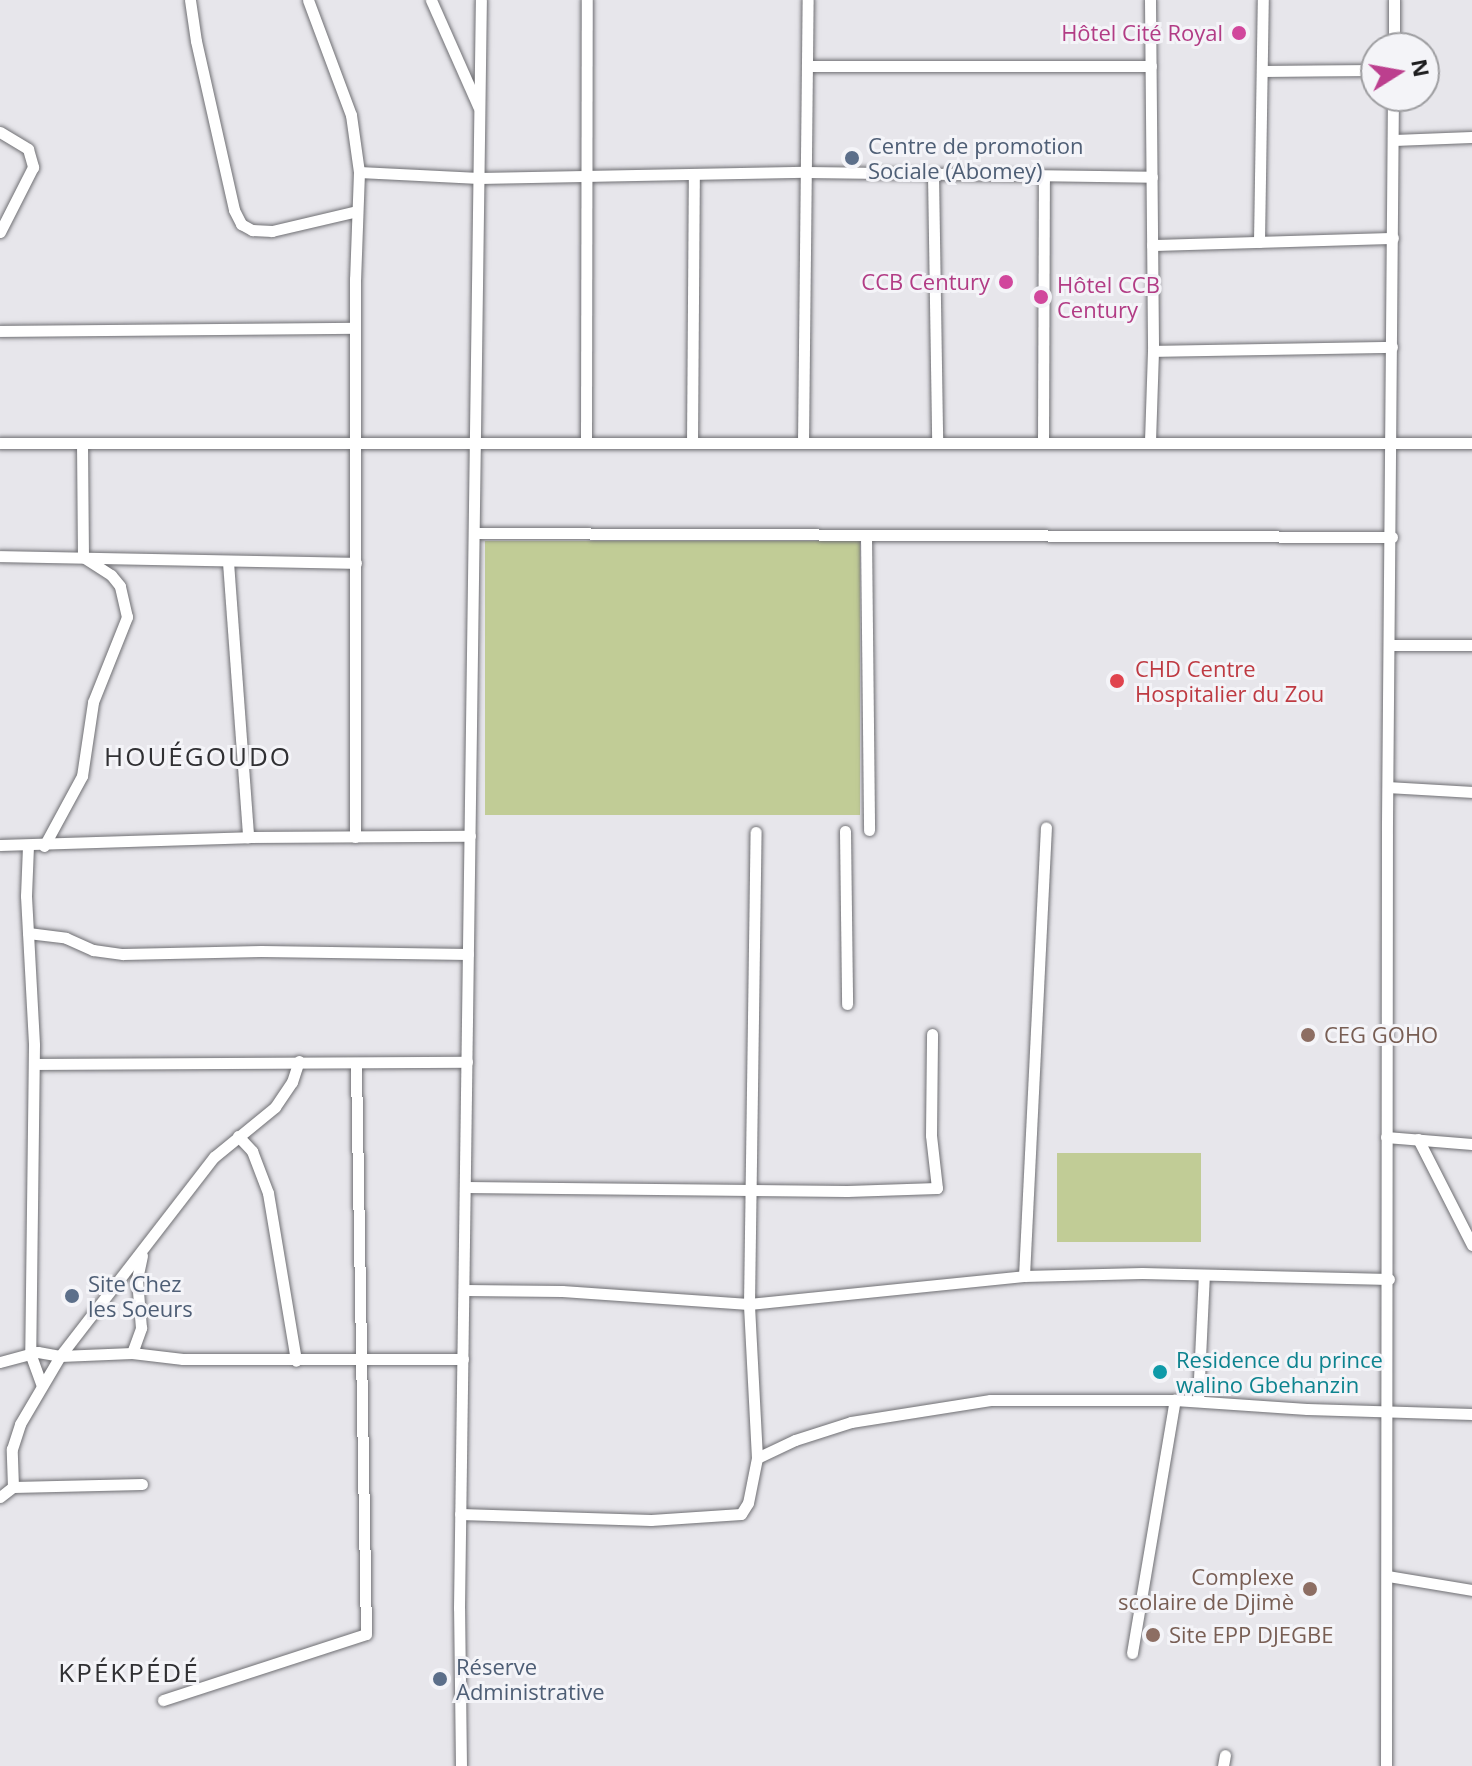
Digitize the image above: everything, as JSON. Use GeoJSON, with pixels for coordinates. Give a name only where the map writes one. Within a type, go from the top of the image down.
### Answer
{"type":"FeatureCollection","features":[{"type":"Feature","properties":{"kind":"street"},"geometry":{"type":"LineString","coordinates":[[190,0],[234,210],[241,224],[252,230],[272,231],[357,211]]}},
{"type":"Feature","properties":{"kind":"street"},"geometry":{"type":"LineString","coordinates":[[308,0],[351,115],[359,172],[355,328],[355,837]]}},
{"type":"Feature","properties":{"kind":"street"},"geometry":{"type":"LineString","coordinates":[[431,0],[480,111]]}},
{"type":"Feature","properties":{"kind":"street"},"geometry":{"type":"LineString","coordinates":[[461,1766],[460,1514],[481,0]]}},
{"type":"Feature","properties":{"kind":"street"},"geometry":{"type":"LineString","coordinates":[[586,443],[587,0]]}},
{"type":"Feature","properties":{"kind":"street"},"geometry":{"type":"LineString","coordinates":[[803,443],[808,0]]}},
{"type":"Feature","properties":{"kind":"street"},"geometry":{"type":"LineString","coordinates":[[1150,0],[1153,351],[1150,443]]}},
{"type":"Feature","properties":{"kind":"street"},"geometry":{"type":"LineString","coordinates":[[1259,242],[1263,0]]}},
{"type":"Feature","properties":{"kind":"street"},"geometry":{"type":"LineString","coordinates":[[1394,0],[1394,32]]}},
{"type":"Feature","properties":{"kind":"street"},"geometry":{"type":"LineString","coordinates":[[807,66],[1151,66]]}},
{"type":"Feature","properties":{"kind":"street"},"geometry":{"type":"LineString","coordinates":[[1262,71],[1360,70]]}},
{"type":"Feature","properties":{"kind":"street"},"geometry":{"type":"LineString","coordinates":[[1386,1766],[1389,1279],[1386,1137],[1393,112]]}},
{"type":"Feature","properties":{"kind":"street"},"geometry":{"type":"LineString","coordinates":[[0,132],[28,149],[33,167],[0,232]]}},
{"type":"Feature","properties":{"kind":"street"},"geometry":{"type":"LineString","coordinates":[[1393,140],[1472,137]]}},
{"type":"Feature","properties":{"kind":"street"},"geometry":{"type":"LineString","coordinates":[[359,172],[479,178],[806,172],[1152,177]]}},
{"type":"Feature","properties":{"kind":"street"},"geometry":{"type":"LineString","coordinates":[[692,443],[694,174]]}},
{"type":"Feature","properties":{"kind":"street"},"geometry":{"type":"LineString","coordinates":[[933,174],[937,443]]}},
{"type":"Feature","properties":{"kind":"street"},"geometry":{"type":"LineString","coordinates":[[1043,443],[1044,176]]}},
{"type":"Feature","properties":{"kind":"street"},"geometry":{"type":"LineString","coordinates":[[1152,245],[1393,238]]}},
{"type":"Feature","properties":{"kind":"street"},"geometry":{"type":"LineString","coordinates":[[0,331],[355,328]]}},
{"type":"Feature","properties":{"kind":"street"},"geometry":{"type":"LineString","coordinates":[[1153,351],[1392,347]]}},
{"type":"Feature","properties":{"kind":"street"},"geometry":{"type":"LineString","coordinates":[[0,443],[1472,443]]}},
{"type":"Feature","properties":{"kind":"street"},"geometry":{"type":"LineString","coordinates":[[82,443],[83,557]]}},
{"type":"Feature","properties":{"kind":"street"},"geometry":{"type":"LineString","coordinates":[[474,533],[1392,537]]}},
{"type":"Feature","properties":{"kind":"street"},"geometry":{"type":"LineString","coordinates":[[866,535],[869,830]]}},
{"type":"Feature","properties":{"kind":"street"},"geometry":{"type":"LineString","coordinates":[[0,556],[356,563]]}},
{"type":"Feature","properties":{"kind":"street"},"geometry":{"type":"LineString","coordinates":[[44,846],[82,776],[93,702],[127,617],[120,586],[111,575],[83,557]]}},
{"type":"Feature","properties":{"kind":"street"},"geometry":{"type":"LineString","coordinates":[[228,562],[248,837]]}},
{"type":"Feature","properties":{"kind":"street"},"geometry":{"type":"LineString","coordinates":[[1391,645],[1472,645]]}},
{"type":"Feature","properties":{"kind":"street"},"geometry":{"type":"LineString","coordinates":[[1388,787],[1472,792]]}},
{"type":"Feature","properties":{"kind":"street"},"geometry":{"type":"LineString","coordinates":[[1024,1276],[1046,828]]}},
{"type":"Feature","properties":{"kind":"street"},"geometry":{"type":"LineString","coordinates":[[845,831],[847,1004]]}},
{"type":"Feature","properties":{"kind":"street"},"geometry":{"type":"LineString","coordinates":[[460,1514],[651,1520],[737,1515],[748,1503],[757,1458],[749,1304],[756,832]]}},
{"type":"Feature","properties":{"kind":"street"},"geometry":{"type":"LineString","coordinates":[[0,845],[44,846],[248,837],[470,836]]}},
{"type":"Feature","properties":{"kind":"street"},"geometry":{"type":"LineString","coordinates":[[28,846],[34,1064],[30,1353],[41,1384]]}},
{"type":"Feature","properties":{"kind":"street"},"geometry":{"type":"LineString","coordinates":[[28,933],[66,938],[93,950],[123,954],[247,951],[468,954]]}},
{"type":"Feature","properties":{"kind":"street"},"geometry":{"type":"LineString","coordinates":[[465,1187],[752,1187],[847,1191],[937,1188],[931,1135],[932,1034]]}},
{"type":"Feature","properties":{"kind":"street"},"geometry":{"type":"LineString","coordinates":[[13,1487],[14,1437],[41,1384],[214,1157],[275,1107],[292,1082],[299,1061]]}},
{"type":"Feature","properties":{"kind":"street"},"geometry":{"type":"LineString","coordinates":[[34,1064],[467,1062]]}},
{"type":"Feature","properties":{"kind":"street"},"geometry":{"type":"LineString","coordinates":[[163,1700],[366,1634],[356,1064]]}},
{"type":"Feature","properties":{"kind":"street"},"geometry":{"type":"LineString","coordinates":[[238,1136],[252,1151],[268,1193],[296,1361]]}},
{"type":"Feature","properties":{"kind":"street"},"geometry":{"type":"LineString","coordinates":[[1386,1137],[1472,1144]]}},
{"type":"Feature","properties":{"kind":"street"},"geometry":{"type":"LineString","coordinates":[[1418,1139],[1472,1245]]}},
{"type":"Feature","properties":{"kind":"street"},"geometry":{"type":"LineString","coordinates":[[132,1353],[141,1328],[137,1279],[142,1254]]}},
{"type":"Feature","properties":{"kind":"street"},"geometry":{"type":"LineString","coordinates":[[464,1290],[562,1291],[749,1304],[1024,1276],[1204,1275],[1389,1279]]}},
{"type":"Feature","properties":{"kind":"street"},"geometry":{"type":"LineString","coordinates":[[1198,1400],[1204,1275]]}},
{"type":"Feature","properties":{"kind":"street"},"geometry":{"type":"LineString","coordinates":[[0,1362],[30,1353],[60,1356],[132,1353],[183,1359],[296,1361],[463,1359]]}},
{"type":"Feature","properties":{"kind":"street"},"geometry":{"type":"LineString","coordinates":[[757,1458],[795,1440],[851,1422],[915,1409],[990,1400],[1198,1400],[1307,1409],[1472,1414]]}},
{"type":"Feature","properties":{"kind":"street"},"geometry":{"type":"LineString","coordinates":[[1132,1653],[1175,1400]]}},
{"type":"Feature","properties":{"kind":"street"},"geometry":{"type":"LineString","coordinates":[[0,1497],[13,1487],[142,1484]]}},
{"type":"Feature","properties":{"kind":"street"},"geometry":{"type":"LineString","coordinates":[[1388,1576],[1472,1590]]}},
{"type":"Feature","properties":{"kind":"green space"},"geometry":{"type":"Polygon","coordinates":[[[485,541],[860,541],[860,815],[485,815],[485,541]]]}},
{"type":"Feature","properties":{"kind":"green space"},"geometry":{"type":"Polygon","coordinates":[[[1057,1153],[1201,1153],[1201,1242],[1057,1242],[1057,1153]]]}},
{"type":"Feature","properties":{"kind":"place","name":"Hôtel Cité Royal"},"geometry":{"type":"Point","coordinates":[1239,33]}},
{"type":"Feature","properties":{"kind":"place","name":"Centre de promotion Sociale (Abomey)"},"geometry":{"type":"Point","coordinates":[852,158]}},
{"type":"Feature","properties":{"kind":"place","name":"CCB Century"},"geometry":{"type":"Point","coordinates":[1006,282]}},
{"type":"Feature","properties":{"kind":"place","name":"Hôtel CCB Century"},"geometry":{"type":"Point","coordinates":[1041,297]}},
{"type":"Feature","properties":{"kind":"place","name":"CHD Centre Hospitalier du Zou"},"geometry":{"type":"Point","coordinates":[1117,681]}},
{"type":"Feature","properties":{"kind":"place","name":"CEG GOHO"},"geometry":{"type":"Point","coordinates":[1308,1035]}},
{"type":"Feature","properties":{"kind":"place","name":"Site Chez les Soeurs"},"geometry":{"type":"Point","coordinates":[72,1296]}},
{"type":"Feature","properties":{"kind":"place","name":"Residence du prince walino Gbehanzin"},"geometry":{"type":"Point","coordinates":[1160,1372]}},
{"type":"Feature","properties":{"kind":"place","name":"Complexe scolaire de Djimè"},"geometry":{"type":"Point","coordinates":[1310,1589]}},
{"type":"Feature","properties":{"kind":"place","name":"Site EPP DJEGBE"},"geometry":{"type":"Point","coordinates":[1153,1635]}},
{"type":"Feature","properties":{"kind":"place","name":"Réserve Administrative"},"geometry":{"type":"Point","coordinates":[440,1679]}},
{"type":"Feature","properties":{"kind":"district","name":"HOUÉGOUDO"},"geometry":{"type":"Point","coordinates":[198,757]}},
{"type":"Feature","properties":{"kind":"district","name":"KPÉKPÉDÉ"},"geometry":{"type":"Point","coordinates":[129,1673]}}]}
